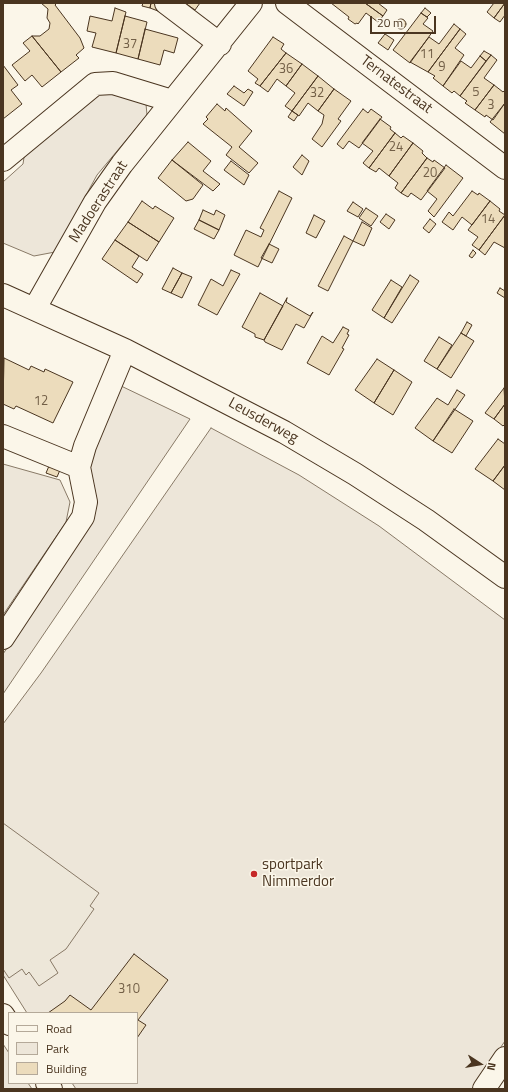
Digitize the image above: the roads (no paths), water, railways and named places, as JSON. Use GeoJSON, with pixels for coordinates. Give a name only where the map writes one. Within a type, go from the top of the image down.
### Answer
{"type":"FeatureCollection","features":[{"type":"Feature","properties":{"kind":"street"},"geometry":{"type":"LineString","coordinates":[[166,3],[220,44]]}},
{"type":"Feature","properties":{"kind":"street","name":"Madoerastraat"},"geometry":{"type":"LineString","coordinates":[[34,308],[95,202],[172,101],[220,44],[251,3]]}},
{"type":"Feature","properties":{"kind":"street","name":"Ternatestraat"},"geometry":{"type":"LineString","coordinates":[[292,4],[505,168]]}},
{"type":"Feature","properties":{"kind":"street"},"geometry":{"type":"LineString","coordinates":[[3,160],[95,84],[113,83],[172,101]]}},
{"type":"Feature","properties":{"kind":"street","name":"Leusderweg"},"geometry":{"type":"LineString","coordinates":[[3,296],[34,308],[125,350],[233,404],[284,432],[342,466],[426,520],[505,577]]}},
{"type":"Feature","properties":{"kind":"street"},"geometry":{"type":"LineString","coordinates":[[3,638],[83,517],[86,502],[79,467],[85,446],[125,350]]}},
{"type":"Feature","properties":{"kind":"street"},"geometry":{"type":"LineString","coordinates":[[3,436],[79,467]]}},
{"type":"Feature","properties":{"kind":"street"},"geometry":{"type":"LineString","coordinates":[[484,1089],[505,1058]]}},
{"type":"Feature","properties":{"kind":"place","name":"sportpark Nimmerdor"},"geometry":{"type":"Point","coordinates":[254,874]}}]}
